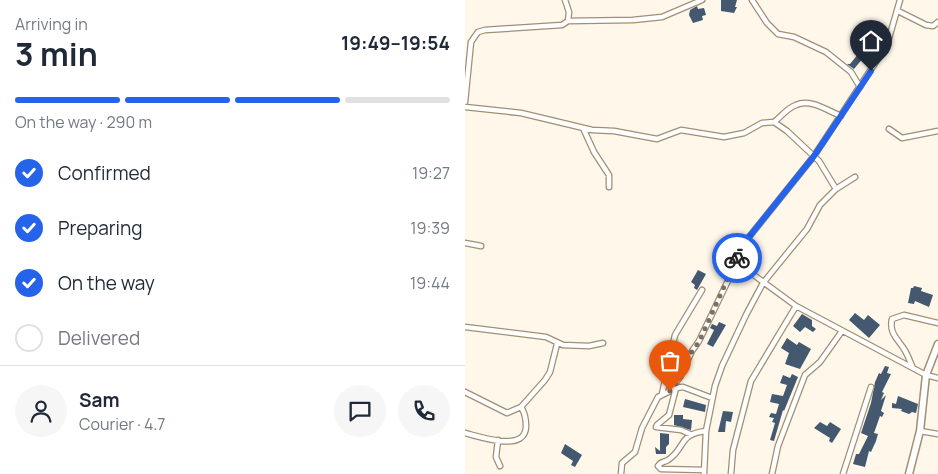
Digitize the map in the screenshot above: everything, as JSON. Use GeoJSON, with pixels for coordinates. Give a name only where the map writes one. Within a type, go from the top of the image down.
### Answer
{"type":"FeatureCollection","features":[{"type":"Feature","properties":{"kind":"street"},"geometry":{"type":"LineString","coordinates":[[565,0],[569,12],[568,21]]}},
{"type":"Feature","properties":{"kind":"street"},"geometry":{"type":"LineString","coordinates":[[465,102],[471,42],[478,32],[558,26],[568,21],[633,20],[662,17],[702,0]]}},
{"type":"Feature","properties":{"kind":"street"},"geometry":{"type":"LineString","coordinates":[[752,0],[767,23],[778,34],[794,37],[826,52],[851,72],[860,87]]}},
{"type":"Feature","properties":{"kind":"street"},"geometry":{"type":"LineString","coordinates":[[670,391],[681,377],[692,351],[699,342],[749,237],[814,156],[881,54],[891,36],[900,0]]}},
{"type":"Feature","properties":{"kind":"street"},"geometry":{"type":"LineString","coordinates":[[898,11],[926,25],[933,26],[938,22]]}},
{"type":"Feature","properties":{"kind":"street"},"geometry":{"type":"LineString","coordinates":[[861,28],[881,54]]}},
{"type":"Feature","properties":{"kind":"street"},"geometry":{"type":"LineString","coordinates":[[774,122],[791,108],[801,103],[813,104],[841,116]]}},
{"type":"Feature","properties":{"kind":"street"},"geometry":{"type":"LineString","coordinates":[[465,106],[521,113],[583,128],[657,139],[681,130],[723,137],[745,133],[762,123],[774,122],[780,125],[814,156],[825,168],[836,189]]}},
{"type":"Feature","properties":{"kind":"street"},"geometry":{"type":"LineString","coordinates":[[583,128],[594,152],[609,175],[609,187]]}},
{"type":"Feature","properties":{"kind":"street"},"geometry":{"type":"LineString","coordinates":[[889,129],[902,138],[938,131]]}},
{"type":"Feature","properties":{"kind":"street"},"geometry":{"type":"LineString","coordinates":[[690,434],[669,460],[658,464],[659,468],[704,472],[705,431],[712,398],[722,366],[763,283],[807,229],[820,205],[836,189],[855,177]]}},
{"type":"Feature","properties":{"kind":"street"},"geometry":{"type":"LineString","coordinates":[[465,243],[481,246]]}},
{"type":"Feature","properties":{"kind":"street"},"geometry":{"type":"LineString","coordinates":[[736,262],[796,306],[913,369],[938,378]]}},
{"type":"Feature","properties":{"kind":"street"},"geometry":{"type":"LineString","coordinates":[[621,474],[622,463],[635,452],[642,428],[662,394],[675,335],[702,290]]}},
{"type":"Feature","properties":{"kind":"street"},"geometry":{"type":"LineString","coordinates":[[731,474],[733,450],[751,381],[796,306]]}},
{"type":"Feature","properties":{"kind":"street"},"geometry":{"type":"LineString","coordinates":[[913,369],[903,347],[895,338],[891,326],[893,319],[903,314],[938,323]]}},
{"type":"Feature","properties":{"kind":"street"},"geometry":{"type":"LineString","coordinates":[[465,328],[546,337],[555,340],[557,344],[589,346],[603,343]]}},
{"type":"Feature","properties":{"kind":"street"},"geometry":{"type":"LineString","coordinates":[[772,474],[778,446],[805,375],[820,362],[842,331]]}},
{"type":"Feature","properties":{"kind":"street"},"geometry":{"type":"LineString","coordinates":[[465,392],[507,412],[521,407],[548,376],[557,344]]}},
{"type":"Feature","properties":{"kind":"street"},"geometry":{"type":"LineString","coordinates":[[909,474],[920,430],[926,375],[938,344]]}},
{"type":"Feature","properties":{"kind":"street"},"geometry":{"type":"LineString","coordinates":[[662,394],[683,387],[712,398]]}},
{"type":"Feature","properties":{"kind":"street"},"geometry":{"type":"LineString","coordinates":[[849,474],[844,473],[871,387]]}},
{"type":"Feature","properties":{"kind":"street"},"geometry":{"type":"LineString","coordinates":[[676,388],[669,415],[656,428],[681,430],[690,434],[705,431]]}},
{"type":"Feature","properties":{"kind":"street"},"geometry":{"type":"LineString","coordinates":[[465,433],[499,440],[516,441],[523,437],[526,422],[521,407]]}},
{"type":"Feature","properties":{"kind":"street"},"geometry":{"type":"LineString","coordinates":[[920,430],[938,434]]}},
{"type":"Feature","properties":{"kind":"street"},"geometry":{"type":"LineString","coordinates":[[499,440],[496,457],[500,466]]}},
{"type":"Feature","properties":{"kind":"building"},"geometry":{"type":"Polygon","coordinates":[[[721,0],[737,0],[735,7],[737,7],[734,13],[721,11],[721,0]]]}},
{"type":"Feature","properties":{"kind":"building"},"geometry":{"type":"Polygon","coordinates":[[[697,6],[698,9],[704,8],[706,15],[702,16],[703,20],[693,23],[689,15],[690,10],[697,6]]]}},
{"type":"Feature","properties":{"kind":"building"},"geometry":{"type":"Polygon","coordinates":[[[863,48],[868,52],[854,69],[847,64],[850,64],[863,48]]]}},
{"type":"Feature","properties":{"kind":"building"},"geometry":{"type":"Polygon","coordinates":[[[698,270],[706,274],[697,290],[691,282],[698,270]]]}},
{"type":"Feature","properties":{"kind":"building"},"geometry":{"type":"Polygon","coordinates":[[[914,286],[922,288],[921,291],[933,295],[929,307],[915,301],[914,304],[908,303],[911,288],[914,286]]]}},
{"type":"Feature","properties":{"kind":"building"},"geometry":{"type":"Polygon","coordinates":[[[855,313],[864,320],[868,315],[880,325],[869,338],[849,320],[855,313]]]}},
{"type":"Feature","properties":{"kind":"building"},"geometry":{"type":"Polygon","coordinates":[[[802,314],[812,320],[812,326],[816,329],[813,332],[805,327],[800,332],[793,326],[802,314]]]}},
{"type":"Feature","properties":{"kind":"building"},"geometry":{"type":"Polygon","coordinates":[[[719,322],[726,325],[713,347],[707,344],[714,330],[710,328],[712,324],[717,326],[719,322]]]}},
{"type":"Feature","properties":{"kind":"building"},"geometry":{"type":"Polygon","coordinates":[[[787,338],[797,345],[799,342],[811,349],[800,369],[785,364],[789,353],[781,348],[787,338]]]}},
{"type":"Feature","properties":{"kind":"building"},"geometry":{"type":"Polygon","coordinates":[[[885,366],[889,367],[887,373],[891,374],[882,392],[884,393],[881,400],[886,395],[881,411],[884,413],[882,417],[880,416],[874,433],[878,434],[876,441],[871,452],[869,451],[865,467],[853,464],[856,454],[859,454],[868,436],[861,433],[871,403],[875,382],[885,366]]]}},
{"type":"Feature","properties":{"kind":"building"},"geometry":{"type":"Polygon","coordinates":[[[792,374],[798,377],[783,410],[774,441],[770,440],[775,423],[772,422],[774,418],[769,417],[771,413],[776,414],[779,404],[770,402],[772,394],[783,396],[787,385],[780,383],[783,375],[790,378],[792,374]]]}},
{"type":"Feature","properties":{"kind":"building"},"geometry":{"type":"Polygon","coordinates":[[[898,396],[918,404],[916,413],[912,412],[909,414],[901,411],[902,409],[892,408],[892,403],[896,404],[898,396]]]}},
{"type":"Feature","properties":{"kind":"building"},"geometry":{"type":"Polygon","coordinates":[[[685,399],[706,405],[705,412],[683,407],[685,399]]]}},
{"type":"Feature","properties":{"kind":"building"},"geometry":{"type":"Polygon","coordinates":[[[723,411],[733,412],[731,422],[726,421],[725,432],[718,432],[723,411]]]}},
{"type":"Feature","properties":{"kind":"building"},"geometry":{"type":"Polygon","coordinates":[[[674,415],[683,415],[683,419],[692,420],[691,430],[674,425],[674,415]]]}},
{"type":"Feature","properties":{"kind":"building"},"geometry":{"type":"Polygon","coordinates":[[[820,422],[827,426],[830,422],[841,429],[832,443],[829,441],[830,438],[814,428],[820,422]]]}},
{"type":"Feature","properties":{"kind":"building"},"geometry":{"type":"Polygon","coordinates":[[[660,433],[669,434],[666,454],[656,454],[655,447],[660,451],[660,433]]]}},
{"type":"Feature","properties":{"kind":"building"},"geometry":{"type":"Polygon","coordinates":[[[565,444],[582,455],[575,467],[571,465],[573,461],[561,453],[565,444]]]}},
{"type":"Feature","properties":{"kind":"way so far"},"geometry":{"type":"LineString","coordinates":[[670,391],[681,377],[692,351],[699,342],[717,307],[737,258]]}},
{"type":"Feature","properties":{"kind":"route"},"geometry":{"type":"LineString","coordinates":[[737,258],[749,237],[771,212],[814,156],[871,71]]}}]}
